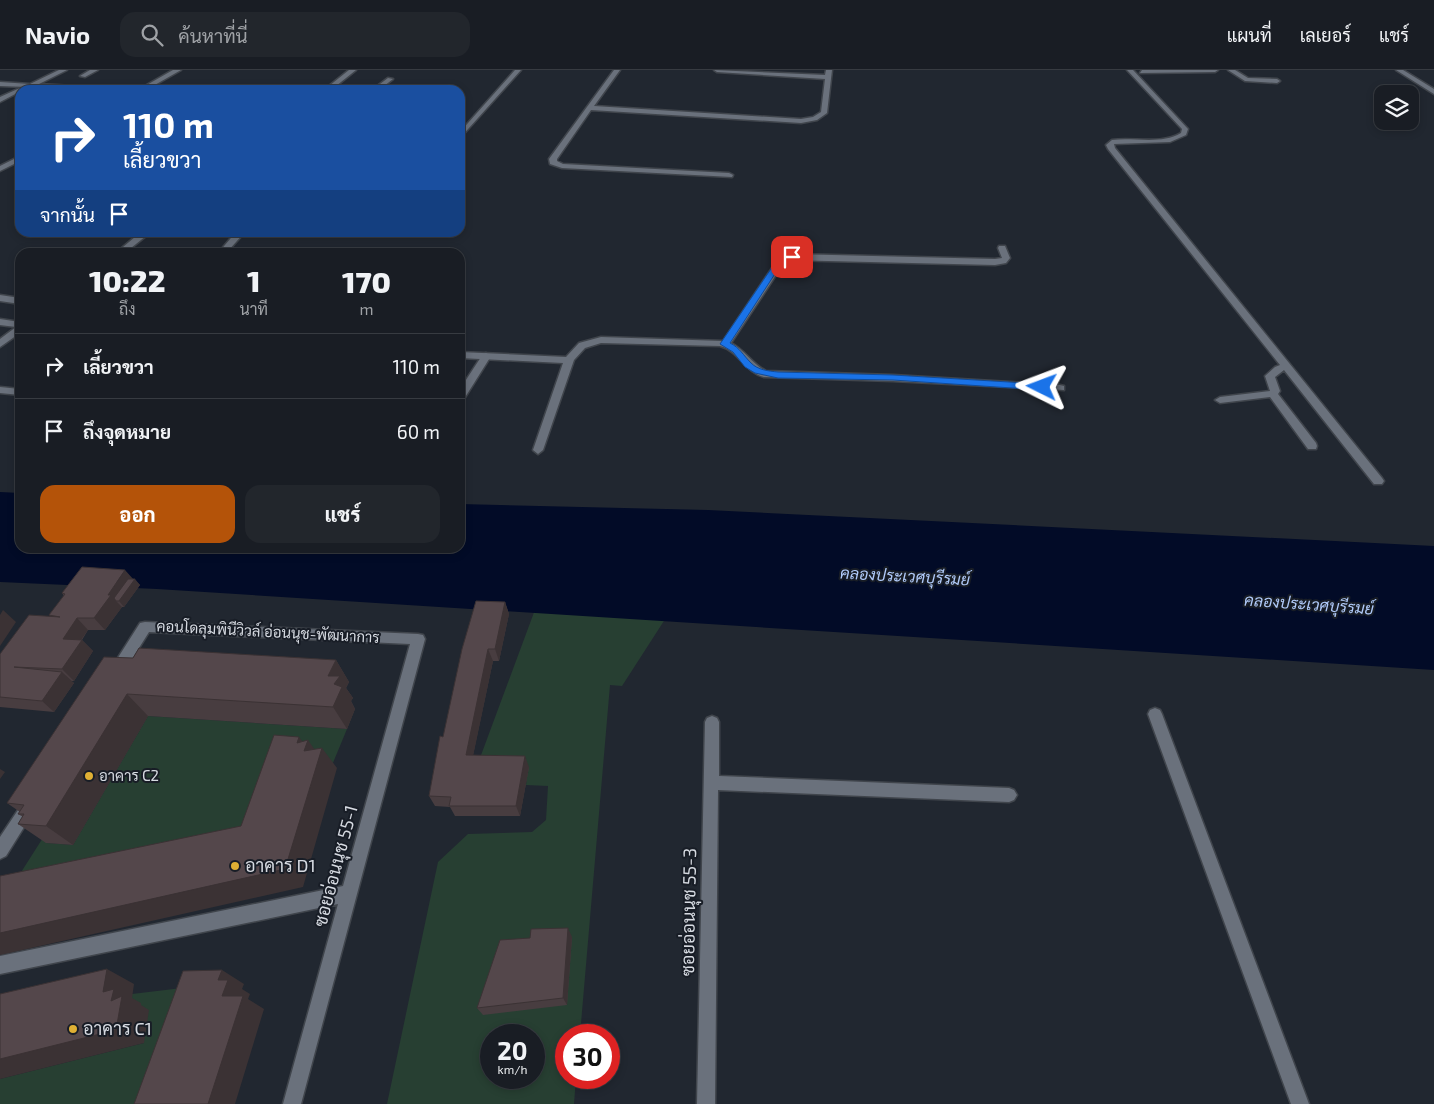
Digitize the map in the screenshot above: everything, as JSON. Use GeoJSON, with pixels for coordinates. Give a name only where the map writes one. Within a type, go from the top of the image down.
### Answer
{"type":"FeatureCollection","features":[{"type":"Feature","properties":{"kind":"street"},"geometry":{"type":"LineString","coordinates":[[31,85],[64,70]]}},
{"type":"Feature","properties":{"kind":"street"},"geometry":{"type":"LineString","coordinates":[[83,76],[95,70]]}},
{"type":"Feature","properties":{"kind":"street"},"geometry":{"type":"LineString","coordinates":[[150,85],[178,70]]}},
{"type":"Feature","properties":{"kind":"street"},"geometry":{"type":"LineString","coordinates":[[334,85],[353,70]]}},
{"type":"Feature","properties":{"kind":"street"},"geometry":{"type":"LineString","coordinates":[[465,130],[518,70]]}},
{"type":"Feature","properties":{"kind":"street"},"geometry":{"type":"LineString","coordinates":[[617,70],[553,159],[553,162],[562,166],[729,175]]}},
{"type":"Feature","properties":{"kind":"street"},"geometry":{"type":"LineString","coordinates":[[589,108],[801,121],[815,119],[824,113],[829,73],[717,70]]}},
{"type":"Feature","properties":{"kind":"street"},"geometry":{"type":"LineString","coordinates":[[1130,70],[1185,129],[1184,134],[1181,137],[1168,140],[1112,142],[1110,145],[1112,149],[1378,481]]}},
{"type":"Feature","properties":{"kind":"street"},"geometry":{"type":"LineString","coordinates":[[1142,72],[1215,70]]}},
{"type":"Feature","properties":{"kind":"street"},"geometry":{"type":"LineString","coordinates":[[1231,70],[1247,80],[1276,80],[1270,75]]}},
{"type":"Feature","properties":{"kind":"street"},"geometry":{"type":"LineString","coordinates":[[1399,70],[1434,92]]}},
{"type":"Feature","properties":{"kind":"street"},"geometry":{"type":"LineString","coordinates":[[382,85],[390,78]]}},
{"type":"Feature","properties":{"kind":"street"},"geometry":{"type":"LineString","coordinates":[[0,84],[15,85]]}},
{"type":"Feature","properties":{"kind":"street"},"geometry":{"type":"LineString","coordinates":[[0,100],[15,92]]}},
{"type":"Feature","properties":{"kind":"street"},"geometry":{"type":"LineString","coordinates":[[0,170],[15,161]]}},
{"type":"Feature","properties":{"kind":"street"},"geometry":{"type":"LineString","coordinates":[[126,248],[140,237]]}},
{"type":"Feature","properties":{"kind":"street"},"geometry":{"type":"LineString","coordinates":[[227,248],[236,237]]}},
{"type":"Feature","properties":{"kind":"street"},"geometry":{"type":"LineString","coordinates":[[725,344],[783,258],[995,262],[1003,261],[1006,258],[1002,248]]}},
{"type":"Feature","properties":{"kind":"street"},"geometry":{"type":"LineString","coordinates":[[0,298],[15,301]]}},
{"type":"Feature","properties":{"kind":"street"},"geometry":{"type":"LineString","coordinates":[[0,322],[15,324]]}},
{"type":"Feature","properties":{"kind":"street"},"geometry":{"type":"LineString","coordinates":[[0,344],[15,333]]}},
{"type":"Feature","properties":{"kind":"street"},"geometry":{"type":"LineString","coordinates":[[538,450],[569,360],[587,341],[725,344],[736,350],[748,366],[764,374],[893,378],[1060,388]]}},
{"type":"Feature","properties":{"kind":"street"},"geometry":{"type":"LineString","coordinates":[[465,354],[569,360]]}},
{"type":"Feature","properties":{"kind":"street"},"geometry":{"type":"LineString","coordinates":[[465,389],[486,356]]}},
{"type":"Feature","properties":{"kind":"street"},"geometry":{"type":"LineString","coordinates":[[1273,394],[1275,390],[1270,376],[1278,368],[1286,366]]}},
{"type":"Feature","properties":{"kind":"street"},"geometry":{"type":"LineString","coordinates":[[0,390],[15,392]]}},
{"type":"Feature","properties":{"kind":"street"},"geometry":{"type":"LineString","coordinates":[[1220,400],[1273,394]]}},
{"type":"Feature","properties":{"kind":"street"},"geometry":{"type":"LineString","coordinates":[[1273,394],[1312,446]]}},
{"type":"Feature","properties":{"kind":"street","name":"คอนโดลุมพินีวิวล์ อ่อนนุช-พัฒนาการ"},"geometry":{"type":"LineString","coordinates":[[107,685],[145,627],[418,639]]}},
{"type":"Feature","properties":{"kind":"street","name":"ซอยอ่อนนุช 55-1"},"geometry":{"type":"LineString","coordinates":[[292,1104],[418,639]]}},
{"type":"Feature","properties":{"kind":"street"},"geometry":{"type":"LineString","coordinates":[[1155,714],[1300,1104]]}},
{"type":"Feature","properties":{"kind":"street","name":"ซอยอ่อนนุช 55-3"},"geometry":{"type":"LineString","coordinates":[[706,1104],[712,722]]}},
{"type":"Feature","properties":{"kind":"street"},"geometry":{"type":"LineString","coordinates":[[711,783],[1009,795]]}},
{"type":"Feature","properties":{"kind":"street"},"geometry":{"type":"LineString","coordinates":[[0,851],[38,793]]}},
{"type":"Feature","properties":{"kind":"street"},"geometry":{"type":"LineString","coordinates":[[0,965],[350,893]]}},
{"type":"Feature","properties":{"kind":"green space"},"geometry":{"type":"Polygon","coordinates":[[[536,607],[671,610],[622,686],[610,685],[581,1024],[555,1024],[555,1089],[575,1089],[574,1104],[387,1104],[438,862],[468,834],[532,832],[546,820],[548,786],[526,785],[528,767],[477,766],[536,607]]]}},
{"type":"Feature","properties":{"kind":"green space"},"geometry":{"type":"Polygon","coordinates":[[[148,716],[347,729],[330,770],[260,845],[4,899],[46,833],[47,843],[73,845],[148,716]]]}},
{"type":"Feature","properties":{"kind":"green space"},"geometry":{"type":"Polygon","coordinates":[[[207,985],[166,1104],[0,1104],[0,1079],[144,1043],[130,1005],[132,994],[207,985]]]}},
{"type":"Feature","properties":{"kind":"water","name":"คลองประเวศบุรีรมย์"},"geometry":{"type":"Polygon","coordinates":[[[0,492],[15,493],[15,553],[465,553],[465,504],[708,510],[1434,546],[1434,670],[157,589],[0,582],[0,492]]]}},
{"type":"Feature","properties":{"kind":"building"},"geometry":{"type":"Polygon","coordinates":[[[82,567],[125,570],[108,595],[111,595],[94,618],[77,618],[63,639],[82,640],[62,669],[14,667],[62,672],[42,701],[0,697],[0,654],[29,615],[60,617],[49,615],[65,594],[62,593],[82,567]]]}},
{"type":"Feature","properties":{"kind":"building"},"geometry":{"type":"Polygon","coordinates":[[[128,579],[135,579],[119,601],[116,601],[114,598],[128,579]]]}},
{"type":"Feature","properties":{"kind":"building"},"geometry":{"type":"Polygon","coordinates":[[[476,601],[505,602],[495,649],[488,649],[466,755],[525,756],[516,806],[449,806],[451,797],[429,796],[440,736],[443,737],[462,649],[476,601]]]}},
{"type":"Feature","properties":{"kind":"building"},"geometry":{"type":"Polygon","coordinates":[[[139,648],[336,660],[328,676],[340,676],[334,684],[342,687],[333,707],[127,694],[46,826],[18,824],[24,814],[18,814],[24,805],[7,803],[104,657],[133,658],[139,648]]]}},
{"type":"Feature","properties":{"kind":"building"},"geometry":{"type":"Polygon","coordinates":[[[274,735],[299,737],[297,743],[308,740],[304,751],[322,748],[285,869],[0,933],[0,876],[241,826],[274,735]]]}},
{"type":"Feature","properties":{"kind":"building"},"geometry":{"type":"Polygon","coordinates":[[[568,928],[563,998],[477,1008],[500,940],[530,938],[531,929],[568,928]]]}},
{"type":"Feature","properties":{"kind":"building"},"geometry":{"type":"Polygon","coordinates":[[[107,969],[103,992],[114,989],[111,1001],[122,996],[116,1030],[0,1059],[0,994],[107,969]]]}},
{"type":"Feature","properties":{"kind":"building"},"geometry":{"type":"Polygon","coordinates":[[[222,970],[218,980],[228,980],[222,996],[243,996],[208,1104],[134,1104],[183,971],[222,970]]]}},
{"type":"Feature","properties":{"kind":"place","name":"อาคาร C2"},"geometry":{"type":"Point","coordinates":[89,776]}},
{"type":"Feature","properties":{"kind":"place","name":"อาคาร D1"},"geometry":{"type":"Point","coordinates":[235,866]}},
{"type":"Feature","properties":{"kind":"place","name":"อาคาร C1"},"geometry":{"type":"Point","coordinates":[73,1029]}},
{"type":"Feature","properties":{"kind":"route"},"geometry":{"type":"LineString","coordinates":[[792,257],[783,258],[779,262],[725,344],[732,346],[741,354],[748,366],[764,374],[778,375],[893,378],[1042,387]]}}]}
